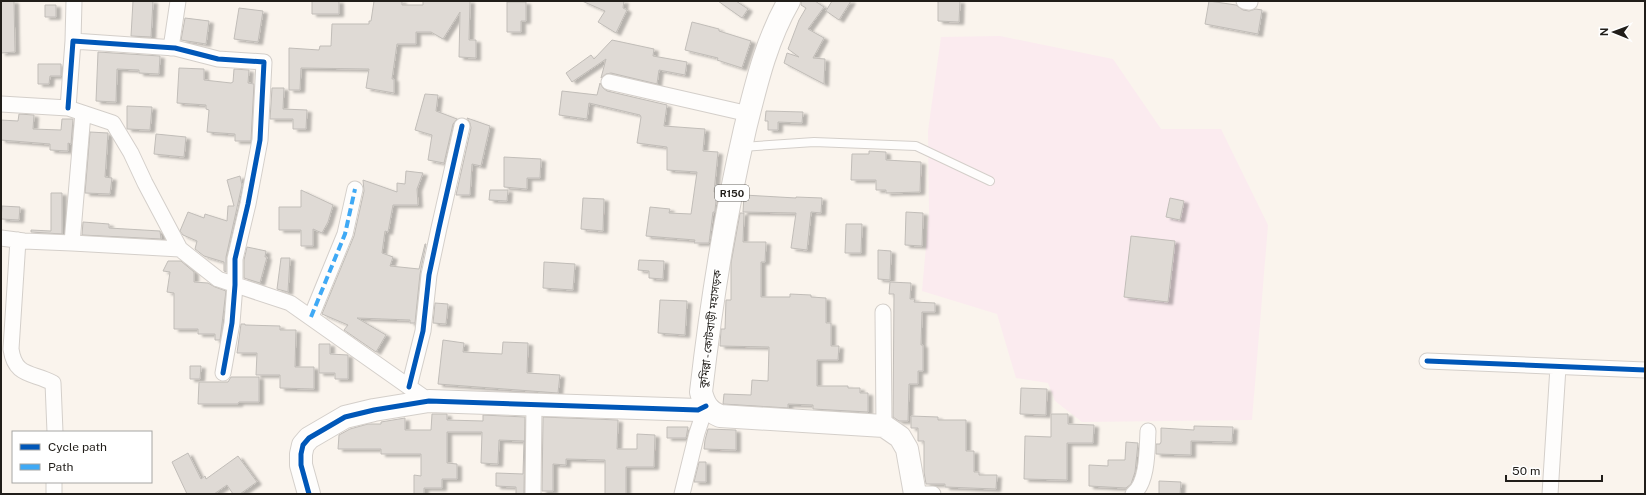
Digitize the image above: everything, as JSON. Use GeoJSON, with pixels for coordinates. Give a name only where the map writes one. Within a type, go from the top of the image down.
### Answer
{"type":"FeatureCollection","features":[{"type":"Feature","properties":{"kind":"main road","name":"কুমিল্লা - কোটবাড়ী মহাসড়ক"},"geometry":{"type":"LineString","coordinates":[[789,1],[781,14],[762,60],[741,147],[726,222],[708,328],[701,392],[706,406],[712,412],[720,416],[884,426]]}},
{"type":"Feature","properties":{"kind":"main road"},"geometry":{"type":"LineString","coordinates":[[309,494],[301,465],[303,445],[309,438],[345,416],[429,401],[698,410],[706,406]]}},
{"type":"Feature","properties":{"kind":"main road"},"geometry":{"type":"LineString","coordinates":[[884,426],[900,437],[907,449],[915,494]]}},
{"type":"Feature","properties":{"kind":"street"},"geometry":{"type":"LineString","coordinates":[[68,108],[73,41],[74,1]]}},
{"type":"Feature","properties":{"kind":"street"},"geometry":{"type":"LineString","coordinates":[[171,48],[178,1]]}},
{"type":"Feature","properties":{"kind":"street"},"geometry":{"type":"LineString","coordinates":[[73,41],[171,48],[218,59],[264,62],[260,140],[248,204],[235,259],[235,285],[232,323],[223,373]]}},
{"type":"Feature","properties":{"kind":"street"},"geometry":{"type":"LineString","coordinates":[[609,82],[749,114]]}},
{"type":"Feature","properties":{"kind":"street"},"geometry":{"type":"LineString","coordinates":[[1,104],[68,108],[113,123],[131,153],[180,249],[218,280],[290,303],[429,401]]}},
{"type":"Feature","properties":{"kind":"street"},"geometry":{"type":"LineString","coordinates":[[72,243],[82,112]]}},
{"type":"Feature","properties":{"kind":"street"},"geometry":{"type":"LineString","coordinates":[[409,387],[423,331],[429,275],[462,126]]}},
{"type":"Feature","properties":{"kind":"street"},"geometry":{"type":"LineString","coordinates":[[310,317],[345,234],[355,189]]}},
{"type":"Feature","properties":{"kind":"street"},"geometry":{"type":"LineString","coordinates":[[1,238],[180,249]]}},
{"type":"Feature","properties":{"kind":"street"},"geometry":{"type":"LineString","coordinates":[[18,240],[11,349],[13,361],[17,367],[24,371],[53,383],[55,431]]}},
{"type":"Feature","properties":{"kind":"street"},"geometry":{"type":"LineString","coordinates":[[883,312],[884,426]]}},
{"type":"Feature","properties":{"kind":"street"},"geometry":{"type":"LineString","coordinates":[[1427,362],[1645,370]]}},
{"type":"Feature","properties":{"kind":"street"},"geometry":{"type":"LineString","coordinates":[[1550,494],[1558,367]]}},
{"type":"Feature","properties":{"kind":"street"},"geometry":{"type":"LineString","coordinates":[[533,494],[534,405]]}},
{"type":"Feature","properties":{"kind":"street"},"geometry":{"type":"LineString","coordinates":[[682,494],[697,433],[706,406]]}},
{"type":"Feature","properties":{"kind":"street"},"geometry":{"type":"LineString","coordinates":[[1133,494],[1141,484],[1146,465],[1148,431]]}},
{"type":"Feature","properties":{"kind":"street"},"geometry":{"type":"LineString","coordinates":[[54,483],[54,494]]}},
{"type":"Feature","properties":{"kind":"street"},"geometry":{"type":"LineString","coordinates":[[915,494],[933,494]]}},
{"type":"Feature","properties":{"kind":"lane"},"geometry":{"type":"LineString","coordinates":[[741,147],[814,142],[916,146],[990,181]]}},
{"type":"Feature","properties":{"kind":"shaded area"},"geometry":{"type":"Polygon","coordinates":[[[1000,36],[1113,59],[1161,129],[1221,129],[1268,225],[1252,420],[1082,422],[1055,401],[1048,383],[1016,378],[997,314],[922,291],[929,212],[928,131],[941,37],[1000,36]]]}},
{"type":"Feature","properties":{"kind":"building"},"geometry":{"type":"Polygon","coordinates":[[[1,1],[14,1],[15,52],[1,53],[1,1]]]}},
{"type":"Feature","properties":{"kind":"building"},"geometry":{"type":"Polygon","coordinates":[[[133,1],[153,1],[151,37],[131,36],[133,1]]]}},
{"type":"Feature","properties":{"kind":"building"},"geometry":{"type":"Polygon","coordinates":[[[312,1],[339,1],[339,14],[312,14],[312,1]]]}},
{"type":"Feature","properties":{"kind":"building"},"geometry":{"type":"Polygon","coordinates":[[[374,1],[402,1],[402,5],[423,5],[423,1],[470,1],[469,40],[476,40],[476,58],[459,57],[460,12],[443,39],[431,32],[416,32],[416,44],[397,44],[392,79],[394,79],[394,93],[366,88],[369,69],[301,68],[300,90],[289,90],[289,48],[319,50],[320,46],[331,46],[332,24],[369,24],[369,21],[371,21],[374,1]]]}},
{"type":"Feature","properties":{"kind":"building"},"geometry":{"type":"Polygon","coordinates":[[[582,1],[624,1],[623,8],[627,10],[616,33],[598,22],[605,11],[582,1]]]}},
{"type":"Feature","properties":{"kind":"building"},"geometry":{"type":"Polygon","coordinates":[[[718,1],[736,1],[748,9],[742,18],[718,1]]]}},
{"type":"Feature","properties":{"kind":"building"},"geometry":{"type":"Polygon","coordinates":[[[801,1],[815,1],[824,7],[808,29],[824,38],[813,58],[825,59],[824,84],[784,63],[787,53],[799,57],[788,49],[799,20],[806,8],[801,5],[801,1]]]}},
{"type":"Feature","properties":{"kind":"building"},"geometry":{"type":"Polygon","coordinates":[[[832,1],[851,1],[839,20],[826,11],[832,1]]]}},
{"type":"Feature","properties":{"kind":"building"},"geometry":{"type":"Polygon","coordinates":[[[938,1],[960,1],[959,22],[938,21],[938,1]]]}},
{"type":"Feature","properties":{"kind":"building"},"geometry":{"type":"Polygon","coordinates":[[[1209,1],[1236,5],[1243,10],[1262,10],[1258,34],[1205,24],[1209,1]]]}},
{"type":"Feature","properties":{"kind":"building"},"geometry":{"type":"Polygon","coordinates":[[[507,2],[526,2],[526,21],[521,21],[521,32],[507,32],[507,2]]]}},
{"type":"Feature","properties":{"kind":"building"},"geometry":{"type":"Polygon","coordinates":[[[45,5],[56,5],[56,17],[45,17],[45,5]]]}},
{"type":"Feature","properties":{"kind":"building"},"geometry":{"type":"Polygon","coordinates":[[[239,8],[263,11],[258,42],[234,39],[239,8]]]}},
{"type":"Feature","properties":{"kind":"building"},"geometry":{"type":"Polygon","coordinates":[[[185,18],[209,21],[206,44],[181,40],[185,18]]]}},
{"type":"Feature","properties":{"kind":"building"},"geometry":{"type":"Polygon","coordinates":[[[692,22],[719,29],[719,31],[751,41],[742,68],[717,60],[718,58],[685,50],[692,22]]]}},
{"type":"Feature","properties":{"kind":"building"},"geometry":{"type":"Polygon","coordinates":[[[612,40],[654,49],[653,56],[687,62],[685,75],[659,70],[657,84],[611,73],[606,74],[601,78],[606,59],[572,82],[566,73],[591,55],[594,59],[612,40]]]}},
{"type":"Feature","properties":{"kind":"building"},"geometry":{"type":"Polygon","coordinates":[[[98,52],[160,56],[159,74],[139,73],[139,70],[117,69],[116,102],[96,101],[98,52]]]}},
{"type":"Feature","properties":{"kind":"building"},"geometry":{"type":"Polygon","coordinates":[[[38,64],[61,64],[61,76],[50,76],[49,84],[38,84],[38,64]]]}},
{"type":"Feature","properties":{"kind":"building"},"geometry":{"type":"Polygon","coordinates":[[[179,68],[204,69],[204,80],[231,83],[233,82],[234,69],[249,70],[248,83],[254,84],[251,141],[235,141],[235,134],[207,132],[209,110],[206,109],[206,105],[177,103],[179,68]]]}},
{"type":"Feature","properties":{"kind":"building"},"geometry":{"type":"Polygon","coordinates":[[[600,83],[607,91],[667,105],[664,126],[705,129],[703,151],[718,152],[714,192],[717,192],[709,243],[694,243],[695,240],[646,236],[650,207],[670,209],[669,213],[691,214],[697,172],[667,170],[667,147],[637,143],[641,117],[640,115],[589,103],[587,119],[559,115],[562,91],[597,95],[600,83]]]}},
{"type":"Feature","properties":{"kind":"building"},"geometry":{"type":"Polygon","coordinates":[[[272,88],[284,88],[283,109],[307,110],[306,129],[293,129],[293,119],[270,119],[272,88]]]}},
{"type":"Feature","properties":{"kind":"building"},"geometry":{"type":"Polygon","coordinates":[[[425,94],[438,95],[436,111],[457,119],[453,124],[444,163],[428,160],[432,135],[415,130],[425,94]]]}},
{"type":"Feature","properties":{"kind":"building"},"geometry":{"type":"Polygon","coordinates":[[[127,106],[152,107],[150,130],[127,129],[127,106]]]}},
{"type":"Feature","properties":{"kind":"building"},"geometry":{"type":"Polygon","coordinates":[[[766,111],[803,112],[802,123],[778,122],[778,130],[768,130],[768,121],[765,121],[766,111]]]}},
{"type":"Feature","properties":{"kind":"building"},"geometry":{"type":"Polygon","coordinates":[[[19,114],[34,115],[33,129],[61,130],[62,119],[73,119],[71,144],[68,143],[68,151],[50,150],[50,144],[1,140],[1,120],[18,121],[19,114]]]}},
{"type":"Feature","properties":{"kind":"building"},"geometry":{"type":"Polygon","coordinates":[[[467,118],[490,126],[481,166],[472,164],[470,195],[456,195],[471,128],[467,118]]]}},
{"type":"Feature","properties":{"kind":"building"},"geometry":{"type":"Polygon","coordinates":[[[90,132],[108,133],[105,177],[112,178],[110,194],[85,193],[90,132]]]}},
{"type":"Feature","properties":{"kind":"building"},"geometry":{"type":"Polygon","coordinates":[[[156,134],[186,137],[184,157],[154,154],[156,134]]]}},
{"type":"Feature","properties":{"kind":"building"},"geometry":{"type":"Polygon","coordinates":[[[869,151],[886,152],[886,160],[921,162],[920,192],[886,193],[886,190],[876,190],[876,180],[851,180],[852,154],[869,154],[869,151]]]}},
{"type":"Feature","properties":{"kind":"building"},"geometry":{"type":"Polygon","coordinates":[[[504,157],[541,159],[540,178],[527,178],[527,189],[504,187],[504,157]]]}},
{"type":"Feature","properties":{"kind":"building"},"geometry":{"type":"Polygon","coordinates":[[[406,171],[423,173],[417,189],[418,205],[393,205],[388,232],[385,231],[382,253],[393,257],[390,266],[419,269],[426,244],[420,274],[415,323],[410,323],[410,320],[357,318],[386,335],[376,352],[344,330],[348,325],[322,314],[354,236],[364,191],[363,180],[397,192],[397,183],[405,184],[406,171]]]}},
{"type":"Feature","properties":{"kind":"building"},"geometry":{"type":"Polygon","coordinates":[[[240,176],[242,185],[226,257],[226,272],[224,271],[224,262],[204,256],[195,249],[197,241],[183,235],[180,231],[188,212],[204,218],[205,214],[227,221],[228,206],[234,206],[227,180],[240,176]]]}},
{"type":"Feature","properties":{"kind":"building"},"geometry":{"type":"Polygon","coordinates":[[[301,190],[333,205],[328,222],[322,233],[313,229],[313,246],[301,246],[301,230],[279,230],[279,207],[301,207],[301,190]]]}},
{"type":"Feature","properties":{"kind":"building"},"geometry":{"type":"Polygon","coordinates":[[[490,190],[508,190],[507,201],[489,200],[490,190]]]}},
{"type":"Feature","properties":{"kind":"building"},"geometry":{"type":"Polygon","coordinates":[[[51,193],[62,193],[62,234],[31,232],[31,230],[51,231],[51,193]]]}},
{"type":"Feature","properties":{"kind":"building"},"geometry":{"type":"Polygon","coordinates":[[[744,195],[822,198],[821,213],[811,212],[807,250],[791,248],[796,213],[743,212],[744,195]]]}},
{"type":"Feature","properties":{"kind":"building"},"geometry":{"type":"Polygon","coordinates":[[[583,198],[604,199],[603,231],[581,229],[583,198]]]}},
{"type":"Feature","properties":{"kind":"building"},"geometry":{"type":"Polygon","coordinates":[[[1170,198],[1184,201],[1180,220],[1166,217],[1170,198]]]}},
{"type":"Feature","properties":{"kind":"building"},"geometry":{"type":"Polygon","coordinates":[[[2,206],[20,207],[19,220],[1,219],[2,206]]]}},
{"type":"Feature","properties":{"kind":"building"},"geometry":{"type":"Polygon","coordinates":[[[906,212],[923,213],[922,246],[905,245],[906,212]]]}},
{"type":"Feature","properties":{"kind":"building"},"geometry":{"type":"Polygon","coordinates":[[[740,213],[744,213],[743,242],[766,242],[765,262],[761,262],[761,297],[790,297],[790,294],[811,295],[811,297],[826,298],[826,323],[831,323],[831,346],[839,346],[838,360],[817,360],[817,386],[848,386],[848,388],[860,388],[860,393],[868,393],[868,412],[813,409],[813,405],[788,404],[788,408],[723,404],[724,394],[751,395],[752,380],[768,381],[769,347],[720,346],[721,329],[725,329],[726,300],[731,300],[731,263],[740,213]]]}},
{"type":"Feature","properties":{"kind":"building"},"geometry":{"type":"Polygon","coordinates":[[[83,222],[109,224],[109,228],[160,231],[161,239],[82,235],[83,222]]]}},
{"type":"Feature","properties":{"kind":"building"},"geometry":{"type":"Polygon","coordinates":[[[846,224],[862,224],[861,253],[845,253],[846,224]]]}},
{"type":"Feature","properties":{"kind":"building"},"geometry":{"type":"Polygon","coordinates":[[[1131,236],[1175,241],[1168,302],[1124,297],[1131,236]]]}},
{"type":"Feature","properties":{"kind":"building"},"geometry":{"type":"Polygon","coordinates":[[[247,247],[266,251],[265,257],[267,257],[260,283],[244,278],[244,260],[247,247]]]}},
{"type":"Feature","properties":{"kind":"building"},"geometry":{"type":"Polygon","coordinates":[[[878,250],[891,251],[890,280],[878,279],[878,250]]]}},
{"type":"Feature","properties":{"kind":"building"},"geometry":{"type":"Polygon","coordinates":[[[281,258],[290,258],[288,292],[277,289],[281,258]]]}},
{"type":"Feature","properties":{"kind":"building"},"geometry":{"type":"Polygon","coordinates":[[[639,260],[664,261],[663,279],[649,278],[649,271],[638,270],[639,260]]]}},
{"type":"Feature","properties":{"kind":"building"},"geometry":{"type":"Polygon","coordinates":[[[168,261],[181,261],[194,272],[194,282],[208,283],[226,291],[220,340],[215,340],[215,334],[198,334],[198,329],[174,329],[174,293],[167,292],[170,272],[163,271],[168,261]]]}},
{"type":"Feature","properties":{"kind":"building"},"geometry":{"type":"Polygon","coordinates":[[[544,262],[575,264],[573,290],[543,288],[544,262]]]}},
{"type":"Feature","properties":{"kind":"building"},"geometry":{"type":"Polygon","coordinates":[[[890,282],[911,283],[910,299],[915,299],[914,302],[935,303],[935,312],[922,312],[921,345],[923,345],[923,371],[918,371],[918,384],[909,384],[908,421],[899,421],[893,417],[894,294],[889,294],[890,282]]]}},
{"type":"Feature","properties":{"kind":"building"},"geometry":{"type":"Polygon","coordinates":[[[660,300],[687,301],[685,335],[658,333],[660,300]]]}},
{"type":"Feature","properties":{"kind":"building"},"geometry":{"type":"Polygon","coordinates":[[[435,303],[448,304],[446,324],[433,323],[435,303]]]}},
{"type":"Feature","properties":{"kind":"building"},"geometry":{"type":"Polygon","coordinates":[[[241,324],[280,326],[280,330],[296,330],[295,367],[314,367],[314,389],[280,388],[280,375],[256,375],[257,353],[237,353],[241,324]]]}},
{"type":"Feature","properties":{"kind":"building"},"geometry":{"type":"Polygon","coordinates":[[[443,340],[464,343],[463,352],[502,354],[503,342],[528,343],[527,373],[560,375],[558,393],[438,384],[443,340]]]}},
{"type":"Feature","properties":{"kind":"building"},"geometry":{"type":"Polygon","coordinates":[[[319,344],[330,344],[330,354],[348,355],[348,379],[335,379],[335,373],[319,373],[319,344]]]}},
{"type":"Feature","properties":{"kind":"building"},"geometry":{"type":"Polygon","coordinates":[[[190,366],[201,366],[200,379],[190,379],[190,366]]]}},
{"type":"Feature","properties":{"kind":"building"},"geometry":{"type":"Polygon","coordinates":[[[231,377],[259,377],[259,402],[239,402],[238,404],[198,404],[199,382],[228,382],[231,377]]]}},
{"type":"Feature","properties":{"kind":"building"},"geometry":{"type":"Polygon","coordinates":[[[1021,388],[1047,389],[1046,415],[1020,414],[1021,388]]]}},
{"type":"Feature","properties":{"kind":"building"},"geometry":{"type":"Polygon","coordinates":[[[432,414],[447,414],[447,420],[483,421],[483,415],[525,417],[524,494],[516,494],[516,487],[496,486],[496,473],[523,474],[524,441],[499,440],[498,464],[481,463],[482,432],[447,432],[447,463],[457,464],[457,479],[442,479],[442,488],[424,488],[424,494],[414,494],[414,475],[421,476],[421,454],[381,454],[381,449],[338,449],[339,435],[350,429],[368,424],[381,424],[381,422],[405,418],[405,430],[431,430],[432,414]]]}},
{"type":"Feature","properties":{"kind":"building"},"geometry":{"type":"Polygon","coordinates":[[[1051,414],[1068,414],[1068,424],[1094,425],[1093,443],[1067,443],[1067,480],[1024,479],[1025,436],[1051,437],[1051,414]]]}},
{"type":"Feature","properties":{"kind":"building"},"geometry":{"type":"Polygon","coordinates":[[[911,416],[938,417],[938,420],[966,420],[966,451],[974,451],[974,472],[979,472],[979,475],[997,475],[996,489],[945,487],[945,484],[926,484],[924,472],[924,441],[918,441],[918,428],[911,428],[911,416]]]}},
{"type":"Feature","properties":{"kind":"building"},"geometry":{"type":"Polygon","coordinates":[[[543,417],[618,420],[617,449],[637,449],[637,434],[655,435],[654,467],[626,467],[626,494],[605,494],[605,460],[566,459],[566,465],[553,464],[553,491],[542,491],[543,417]]]}},
{"type":"Feature","properties":{"kind":"building"},"geometry":{"type":"Polygon","coordinates":[[[1194,426],[1233,427],[1232,442],[1191,441],[1191,455],[1156,454],[1156,444],[1160,444],[1161,442],[1161,428],[1194,430],[1194,426]]]}},
{"type":"Feature","properties":{"kind":"building"},"geometry":{"type":"Polygon","coordinates":[[[667,427],[688,427],[686,438],[667,438],[667,427]]]}},
{"type":"Feature","properties":{"kind":"building"},"geometry":{"type":"Polygon","coordinates":[[[708,429],[736,430],[736,450],[704,449],[708,429]]]}},
{"type":"Feature","properties":{"kind":"building"},"geometry":{"type":"Polygon","coordinates":[[[1126,442],[1138,443],[1135,472],[1131,484],[1126,488],[1089,486],[1089,465],[1108,466],[1108,460],[1125,460],[1126,442]]]}},
{"type":"Feature","properties":{"kind":"building"},"geometry":{"type":"Polygon","coordinates":[[[188,453],[201,479],[205,476],[206,479],[238,456],[257,482],[240,494],[233,494],[227,485],[214,494],[187,494],[172,462],[188,453]]]}},
{"type":"Feature","properties":{"kind":"building"},"geometry":{"type":"Polygon","coordinates":[[[699,462],[706,462],[706,482],[694,482],[699,462]]]}},
{"type":"Feature","properties":{"kind":"building"},"geometry":{"type":"Polygon","coordinates":[[[1159,481],[1181,482],[1180,494],[1159,494],[1159,481]]]}},
{"type":"Feature","properties":{"kind":"marked path"},"geometry":{"type":"LineString","coordinates":[[311,317],[345,234],[355,189]]}},
{"type":"Feature","properties":{"kind":"cycle path"},"geometry":{"type":"LineString","coordinates":[[68,108],[73,41],[175,48],[218,59],[264,62],[260,140],[248,204],[235,259],[235,285],[232,323],[223,373]]}},
{"type":"Feature","properties":{"kind":"cycle path"},"geometry":{"type":"LineString","coordinates":[[409,387],[423,331],[429,275],[462,126]]}},
{"type":"Feature","properties":{"kind":"cycle path"},"geometry":{"type":"LineString","coordinates":[[1427,361],[1645,370]]}},
{"type":"Feature","properties":{"kind":"cycle path"},"geometry":{"type":"LineString","coordinates":[[309,494],[301,465],[303,445],[309,438],[345,417],[374,410],[429,401],[698,410],[706,406]]}}]}
